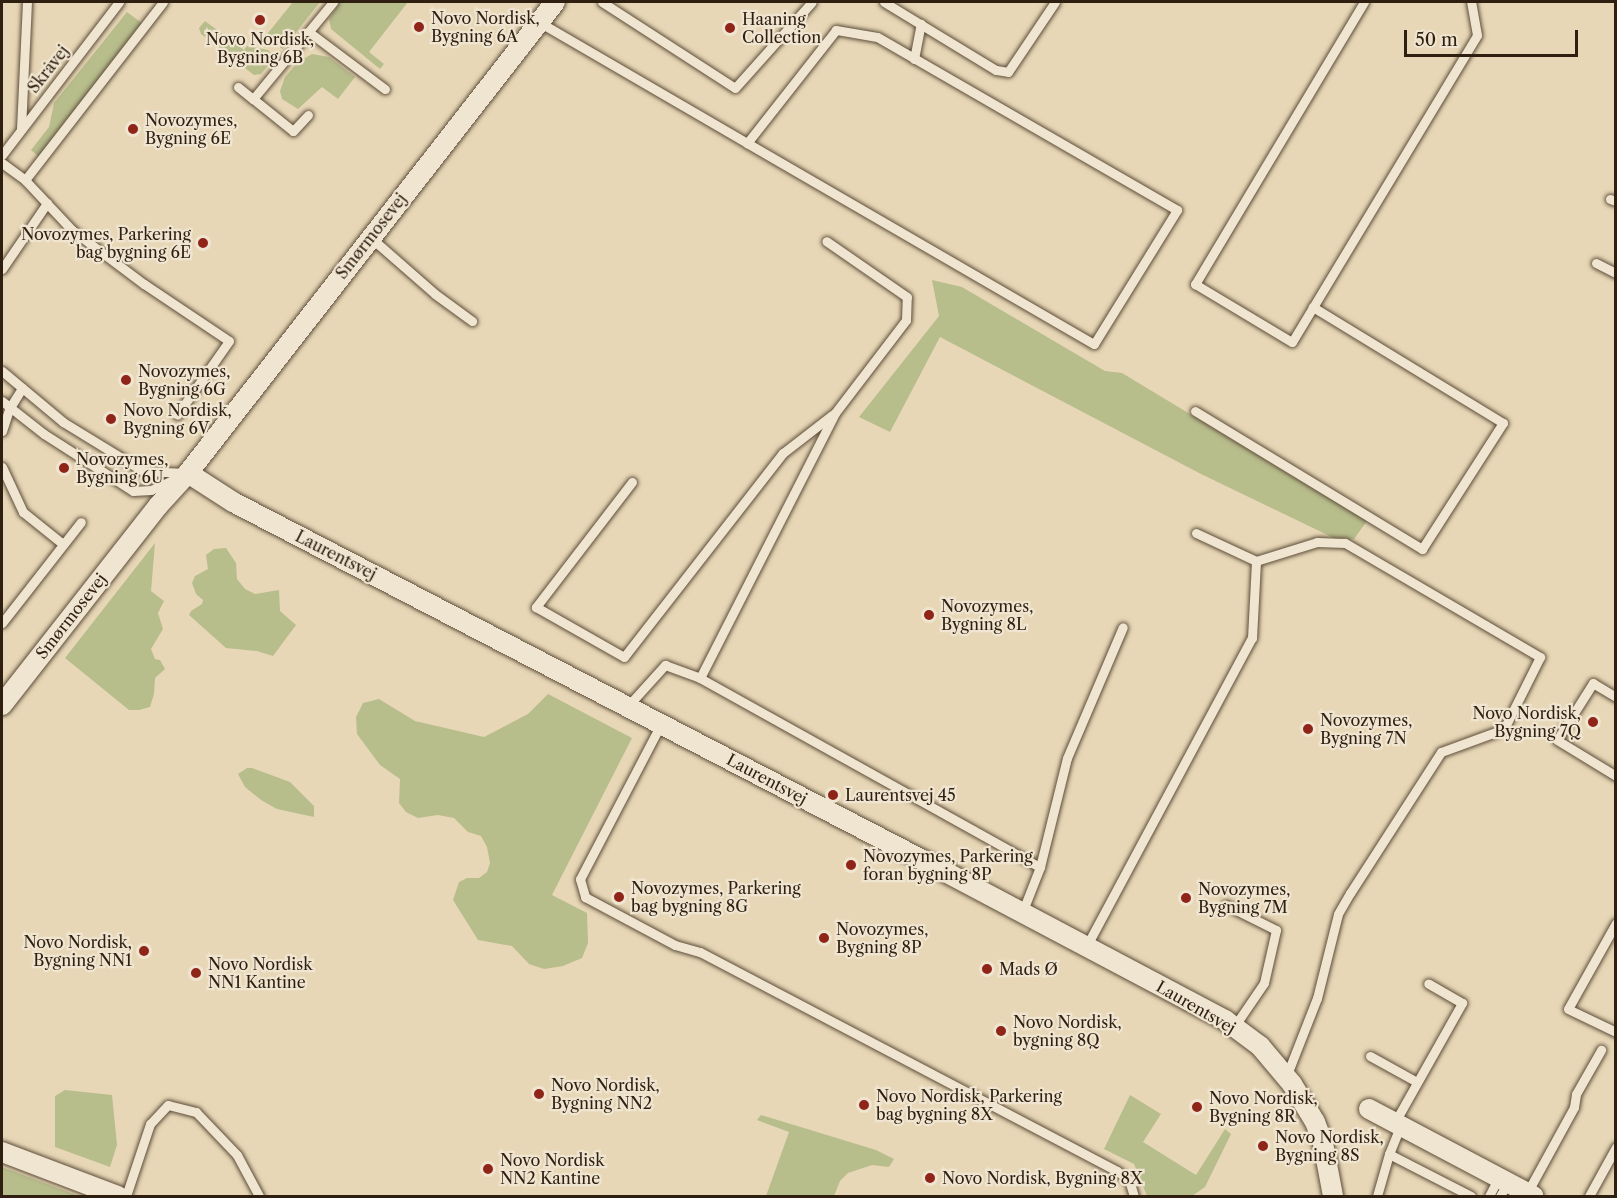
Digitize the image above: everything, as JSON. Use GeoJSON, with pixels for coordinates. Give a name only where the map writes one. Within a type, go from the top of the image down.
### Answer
{"type":"FeatureCollection","features":[{"type":"Feature","properties":{"kind":"street","name":"Smørmosevej"},"geometry":{"type":"LineString","coordinates":[[2,705],[188,473],[555,2]]}},
{"type":"Feature","properties":{"kind":"street","name":"Laurentsvej"},"geometry":{"type":"LineString","coordinates":[[188,473],[232,502],[1086,946],[1234,1027],[1260,1046],[1286,1077],[1315,1122],[1327,1159],[1333,1197]]}},
{"type":"Feature","properties":{"kind":"street"},"geometry":{"type":"LineString","coordinates":[[1369,1108],[1502,1185],[1530,1195]]}},
{"type":"Feature","properties":{"kind":"street"},"geometry":{"type":"LineString","coordinates":[[2,1152],[118,1197]]}},
{"type":"Feature","properties":{"kind":"lane"},"geometry":{"type":"LineString","coordinates":[[21,129],[27,2]]}},
{"type":"Feature","properties":{"kind":"lane","name":"Skråvej"},"geometry":{"type":"LineString","coordinates":[[2,155],[119,2]]}},
{"type":"Feature","properties":{"kind":"lane"},"geometry":{"type":"LineString","coordinates":[[25,180],[163,2]]}},
{"type":"Feature","properties":{"kind":"lane"},"geometry":{"type":"LineString","coordinates":[[254,99],[333,2]]}},
{"type":"Feature","properties":{"kind":"lane"},"geometry":{"type":"LineString","coordinates":[[604,2],[735,88],[812,2]]}},
{"type":"Feature","properties":{"kind":"lane"},"geometry":{"type":"LineString","coordinates":[[884,2],[996,70],[1008,72],[1055,2]]}},
{"type":"Feature","properties":{"kind":"lane"},"geometry":{"type":"LineString","coordinates":[[1364,2],[1195,284],[1292,342],[1477,36],[1472,2]]}},
{"type":"Feature","properties":{"kind":"lane"},"geometry":{"type":"LineString","coordinates":[[539,22],[747,143],[1094,344],[1177,210],[877,37],[836,30],[747,143]]}},
{"type":"Feature","properties":{"kind":"lane"},"geometry":{"type":"LineString","coordinates":[[914,59],[921,24]]}},
{"type":"Feature","properties":{"kind":"lane"},"geometry":{"type":"LineString","coordinates":[[309,32],[385,88]]}},
{"type":"Feature","properties":{"kind":"lane"},"geometry":{"type":"LineString","coordinates":[[238,87],[293,131],[308,115]]}},
{"type":"Feature","properties":{"kind":"lane"},"geometry":{"type":"LineString","coordinates":[[2,163],[25,180],[72,230],[144,285],[229,341],[177,415]]}},
{"type":"Feature","properties":{"kind":"lane"},"geometry":{"type":"LineString","coordinates":[[2,269],[47,203]]}},
{"type":"Feature","properties":{"kind":"lane"},"geometry":{"type":"LineString","coordinates":[[370,237],[435,294],[472,321]]}},
{"type":"Feature","properties":{"kind":"lane"},"geometry":{"type":"LineString","coordinates":[[700,678],[835,413],[906,320],[908,297],[826,241]]}},
{"type":"Feature","properties":{"kind":"lane"},"geometry":{"type":"LineString","coordinates":[[1596,263],[1616,273]]}},
{"type":"Feature","properties":{"kind":"lane"},"geometry":{"type":"LineString","coordinates":[[1195,411],[1422,549],[1503,423],[1313,307]]}},
{"type":"Feature","properties":{"kind":"lane"},"geometry":{"type":"LineString","coordinates":[[2,371],[63,422],[143,471],[188,473]]}},
{"type":"Feature","properties":{"kind":"lane"},"geometry":{"type":"LineString","coordinates":[[2,432],[9,409],[22,388]]}},
{"type":"Feature","properties":{"kind":"lane","name":"Smørmosevej"},"geometry":{"type":"LineString","coordinates":[[2,401],[9,409],[133,491],[151,490],[188,473]]}},
{"type":"Feature","properties":{"kind":"lane"},"geometry":{"type":"LineString","coordinates":[[632,482],[536,607],[624,657],[783,453],[835,413]]}},
{"type":"Feature","properties":{"kind":"lane"},"geometry":{"type":"LineString","coordinates":[[2,467],[23,512],[63,544]]}},
{"type":"Feature","properties":{"kind":"lane"},"geometry":{"type":"LineString","coordinates":[[2,623],[81,522]]}},
{"type":"Feature","properties":{"kind":"lane"},"geometry":{"type":"LineString","coordinates":[[1196,534],[1256,561],[1317,542],[1345,543],[1540,657],[1503,729],[1441,752],[1350,893],[1338,914],[1317,998],[1286,1077]]}},
{"type":"Feature","properties":{"kind":"lane"},"geometry":{"type":"LineString","coordinates":[[1086,946],[1252,638],[1256,561]]}},
{"type":"Feature","properties":{"kind":"lane"},"geometry":{"type":"LineString","coordinates":[[1022,913],[1040,867],[1067,758],[1123,627]]}},
{"type":"Feature","properties":{"kind":"lane"},"geometry":{"type":"LineString","coordinates":[[627,706],[665,665],[700,678],[1040,867]]}},
{"type":"Feature","properties":{"kind":"lane"},"geometry":{"type":"LineString","coordinates":[[1616,696],[1593,682],[1557,740],[1616,776]]}},
{"type":"Feature","properties":{"kind":"lane"},"geometry":{"type":"LineString","coordinates":[[661,724],[580,879],[585,897],[675,945],[700,952],[1116,1170],[1129,1180],[1134,1197]]}},
{"type":"Feature","properties":{"kind":"lane"},"geometry":{"type":"LineString","coordinates":[[1226,905],[1276,930],[1264,983],[1234,1027]]}},
{"type":"Feature","properties":{"kind":"lane"},"geometry":{"type":"LineString","coordinates":[[1616,923],[1568,1009],[1616,1032]]}},
{"type":"Feature","properties":{"kind":"lane"},"geometry":{"type":"LineString","coordinates":[[1377,1197],[1398,1124],[1417,1082],[1462,1003],[1428,983]]}},
{"type":"Feature","properties":{"kind":"lane"},"geometry":{"type":"LineString","coordinates":[[1530,1195],[1574,1107],[1576,1094],[1601,1050]]}},
{"type":"Feature","properties":{"kind":"lane"},"geometry":{"type":"LineString","coordinates":[[1370,1056],[1417,1082]]}},
{"type":"Feature","properties":{"kind":"lane"},"geometry":{"type":"LineString","coordinates":[[126,1197],[150,1124],[168,1105],[196,1112],[237,1155],[259,1197]]}},
{"type":"Feature","properties":{"kind":"lane"},"geometry":{"type":"LineString","coordinates":[[1589,1197],[1616,1147]]}},
{"type":"Feature","properties":{"kind":"lane"},"geometry":{"type":"LineString","coordinates":[[1389,1154],[1471,1197]]}},
{"type":"Feature","properties":{"kind":"lane"},"geometry":{"type":"LineString","coordinates":[[1489,1197],[1502,1185]]}},
{"type":"Feature","properties":{"kind":"green space"},"geometry":{"type":"Polygon","coordinates":[[[293,2],[320,2],[283,49],[264,38],[293,2]]]}},
{"type":"Feature","properties":{"kind":"green space"},"geometry":{"type":"Polygon","coordinates":[[[340,2],[408,2],[369,52],[384,64],[380,69],[331,29],[329,19],[340,2]]]}},
{"type":"Feature","properties":{"kind":"green space"},"geometry":{"type":"Polygon","coordinates":[[[127,12],[143,24],[39,157],[31,150],[49,127],[54,103],[127,12]]]}},
{"type":"Feature","properties":{"kind":"green space"},"geometry":{"type":"Polygon","coordinates":[[[205,21],[244,50],[247,46],[268,50],[275,57],[261,74],[254,75],[201,34],[199,28],[205,21]]]}},
{"type":"Feature","properties":{"kind":"green space"},"geometry":{"type":"Polygon","coordinates":[[[312,54],[329,57],[355,77],[338,99],[322,87],[298,109],[282,99],[280,91],[285,77],[298,62],[312,54]]]}},
{"type":"Feature","properties":{"kind":"green space"},"geometry":{"type":"Polygon","coordinates":[[[932,280],[962,287],[1105,371],[1122,373],[1367,521],[1354,539],[1338,540],[1201,474],[940,337],[890,432],[859,417],[939,316],[932,280]]]}},
{"type":"Feature","properties":{"kind":"green space"},"geometry":{"type":"Polygon","coordinates":[[[155,543],[151,591],[164,601],[158,613],[163,629],[151,649],[155,659],[160,660],[165,669],[155,678],[150,707],[129,710],[65,658],[155,543]]]}},
{"type":"Feature","properties":{"kind":"green space"},"geometry":{"type":"Polygon","coordinates":[[[226,548],[236,563],[237,579],[245,589],[255,594],[279,590],[280,611],[296,625],[273,656],[257,651],[226,648],[189,615],[202,604],[203,600],[196,594],[192,583],[195,576],[208,569],[206,555],[214,549],[226,548]]]}},
{"type":"Feature","properties":{"kind":"green space"},"geometry":{"type":"Polygon","coordinates":[[[548,694],[632,738],[552,895],[587,913],[588,943],[582,958],[563,966],[544,969],[529,964],[512,946],[478,940],[453,900],[459,882],[467,878],[479,878],[487,872],[490,863],[487,847],[481,836],[468,832],[454,818],[438,815],[418,818],[406,812],[399,803],[400,779],[380,765],[357,734],[356,717],[363,703],[379,699],[415,721],[484,737],[528,714],[548,694]]]}},
{"type":"Feature","properties":{"kind":"green space"},"geometry":{"type":"Polygon","coordinates":[[[247,768],[290,782],[314,806],[314,817],[277,809],[261,800],[245,787],[238,774],[247,768]]]}},
{"type":"Feature","properties":{"kind":"green space"},"geometry":{"type":"Polygon","coordinates":[[[65,1090],[112,1095],[117,1145],[110,1167],[55,1147],[55,1096],[65,1090]]]}},
{"type":"Feature","properties":{"kind":"green space"},"geometry":{"type":"Polygon","coordinates":[[[1130,1095],[1161,1114],[1143,1142],[1196,1175],[1225,1129],[1231,1134],[1205,1187],[1192,1196],[1147,1196],[1134,1164],[1104,1149],[1130,1095]]]}},
{"type":"Feature","properties":{"kind":"green space"},"geometry":{"type":"Polygon","coordinates":[[[761,1115],[876,1150],[894,1159],[889,1167],[872,1165],[848,1173],[840,1181],[834,1196],[766,1196],[789,1132],[757,1120],[761,1115]]]}},
{"type":"Feature","properties":{"kind":"green space"},"geometry":{"type":"Polygon","coordinates":[[[2,1167],[79,1196],[2,1196],[2,1167]]]}},
{"type":"Feature","properties":{"kind":"place","name":"Novo Nordisk, Bygning 6B"},"geometry":{"type":"Point","coordinates":[260,20]}},
{"type":"Feature","properties":{"kind":"place","name":"Novo Nordisk, Bygning 6A"},"geometry":{"type":"Point","coordinates":[419,27]}},
{"type":"Feature","properties":{"kind":"place","name":"Haaning Collection"},"geometry":{"type":"Point","coordinates":[730,28]}},
{"type":"Feature","properties":{"kind":"place","name":"Novozymes, Bygning 6E"},"geometry":{"type":"Point","coordinates":[133,129]}},
{"type":"Feature","properties":{"kind":"place","name":"Novozymes, Parkering bag bygning 6E"},"geometry":{"type":"Point","coordinates":[203,243]}},
{"type":"Feature","properties":{"kind":"place","name":"Novozymes, Bygning 6G"},"geometry":{"type":"Point","coordinates":[126,380]}},
{"type":"Feature","properties":{"kind":"place","name":"Novo Nordisk, Bygning 6V"},"geometry":{"type":"Point","coordinates":[111,419]}},
{"type":"Feature","properties":{"kind":"place","name":"Novozymes, Bygning 6U"},"geometry":{"type":"Point","coordinates":[64,468]}},
{"type":"Feature","properties":{"kind":"place","name":"Novozymes, Bygning 8L"},"geometry":{"type":"Point","coordinates":[929,615]}},
{"type":"Feature","properties":{"kind":"place","name":"Novo Nordisk, Bygning 7Q"},"geometry":{"type":"Point","coordinates":[1593,722]}},
{"type":"Feature","properties":{"kind":"place","name":"Novozymes, Bygning 7N"},"geometry":{"type":"Point","coordinates":[1308,729]}},
{"type":"Feature","properties":{"kind":"place","name":"Laurentsvej 45"},"geometry":{"type":"Point","coordinates":[833,795]}},
{"type":"Feature","properties":{"kind":"place","name":"Novozymes, Parkering foran bygning 8P"},"geometry":{"type":"Point","coordinates":[851,865]}},
{"type":"Feature","properties":{"kind":"place","name":"Novozymes, Parkering bag bygning 8G"},"geometry":{"type":"Point","coordinates":[619,897]}},
{"type":"Feature","properties":{"kind":"place","name":"Novozymes, Bygning 7M"},"geometry":{"type":"Point","coordinates":[1186,898]}},
{"type":"Feature","properties":{"kind":"place","name":"Novozymes, Bygning 8P"},"geometry":{"type":"Point","coordinates":[824,938]}},
{"type":"Feature","properties":{"kind":"place","name":"Novo Nordisk, Bygning NN1"},"geometry":{"type":"Point","coordinates":[144,951]}},
{"type":"Feature","properties":{"kind":"place","name":"Mads Ø"},"geometry":{"type":"Point","coordinates":[987,969]}},
{"type":"Feature","properties":{"kind":"place","name":"Novo Nordisk NN1 Kantine"},"geometry":{"type":"Point","coordinates":[196,973]}},
{"type":"Feature","properties":{"kind":"place","name":"Novo Nordisk, bygning 8Q"},"geometry":{"type":"Point","coordinates":[1001,1031]}},
{"type":"Feature","properties":{"kind":"place","name":"Novo Nordisk, Bygning NN2"},"geometry":{"type":"Point","coordinates":[539,1094]}},
{"type":"Feature","properties":{"kind":"place","name":"Novo Nordisk, Parkering bag bygning 8X"},"geometry":{"type":"Point","coordinates":[864,1105]}},
{"type":"Feature","properties":{"kind":"place","name":"Novo Nordisk, Bygning 8R"},"geometry":{"type":"Point","coordinates":[1197,1107]}},
{"type":"Feature","properties":{"kind":"place","name":"Novo Nordisk, Bygning 8S"},"geometry":{"type":"Point","coordinates":[1263,1146]}},
{"type":"Feature","properties":{"kind":"place","name":"Novo Nordisk NN2 Kantine"},"geometry":{"type":"Point","coordinates":[488,1169]}},
{"type":"Feature","properties":{"kind":"place","name":"Novo Nordisk, Bygning 8X"},"geometry":{"type":"Point","coordinates":[930,1178]}}]}
